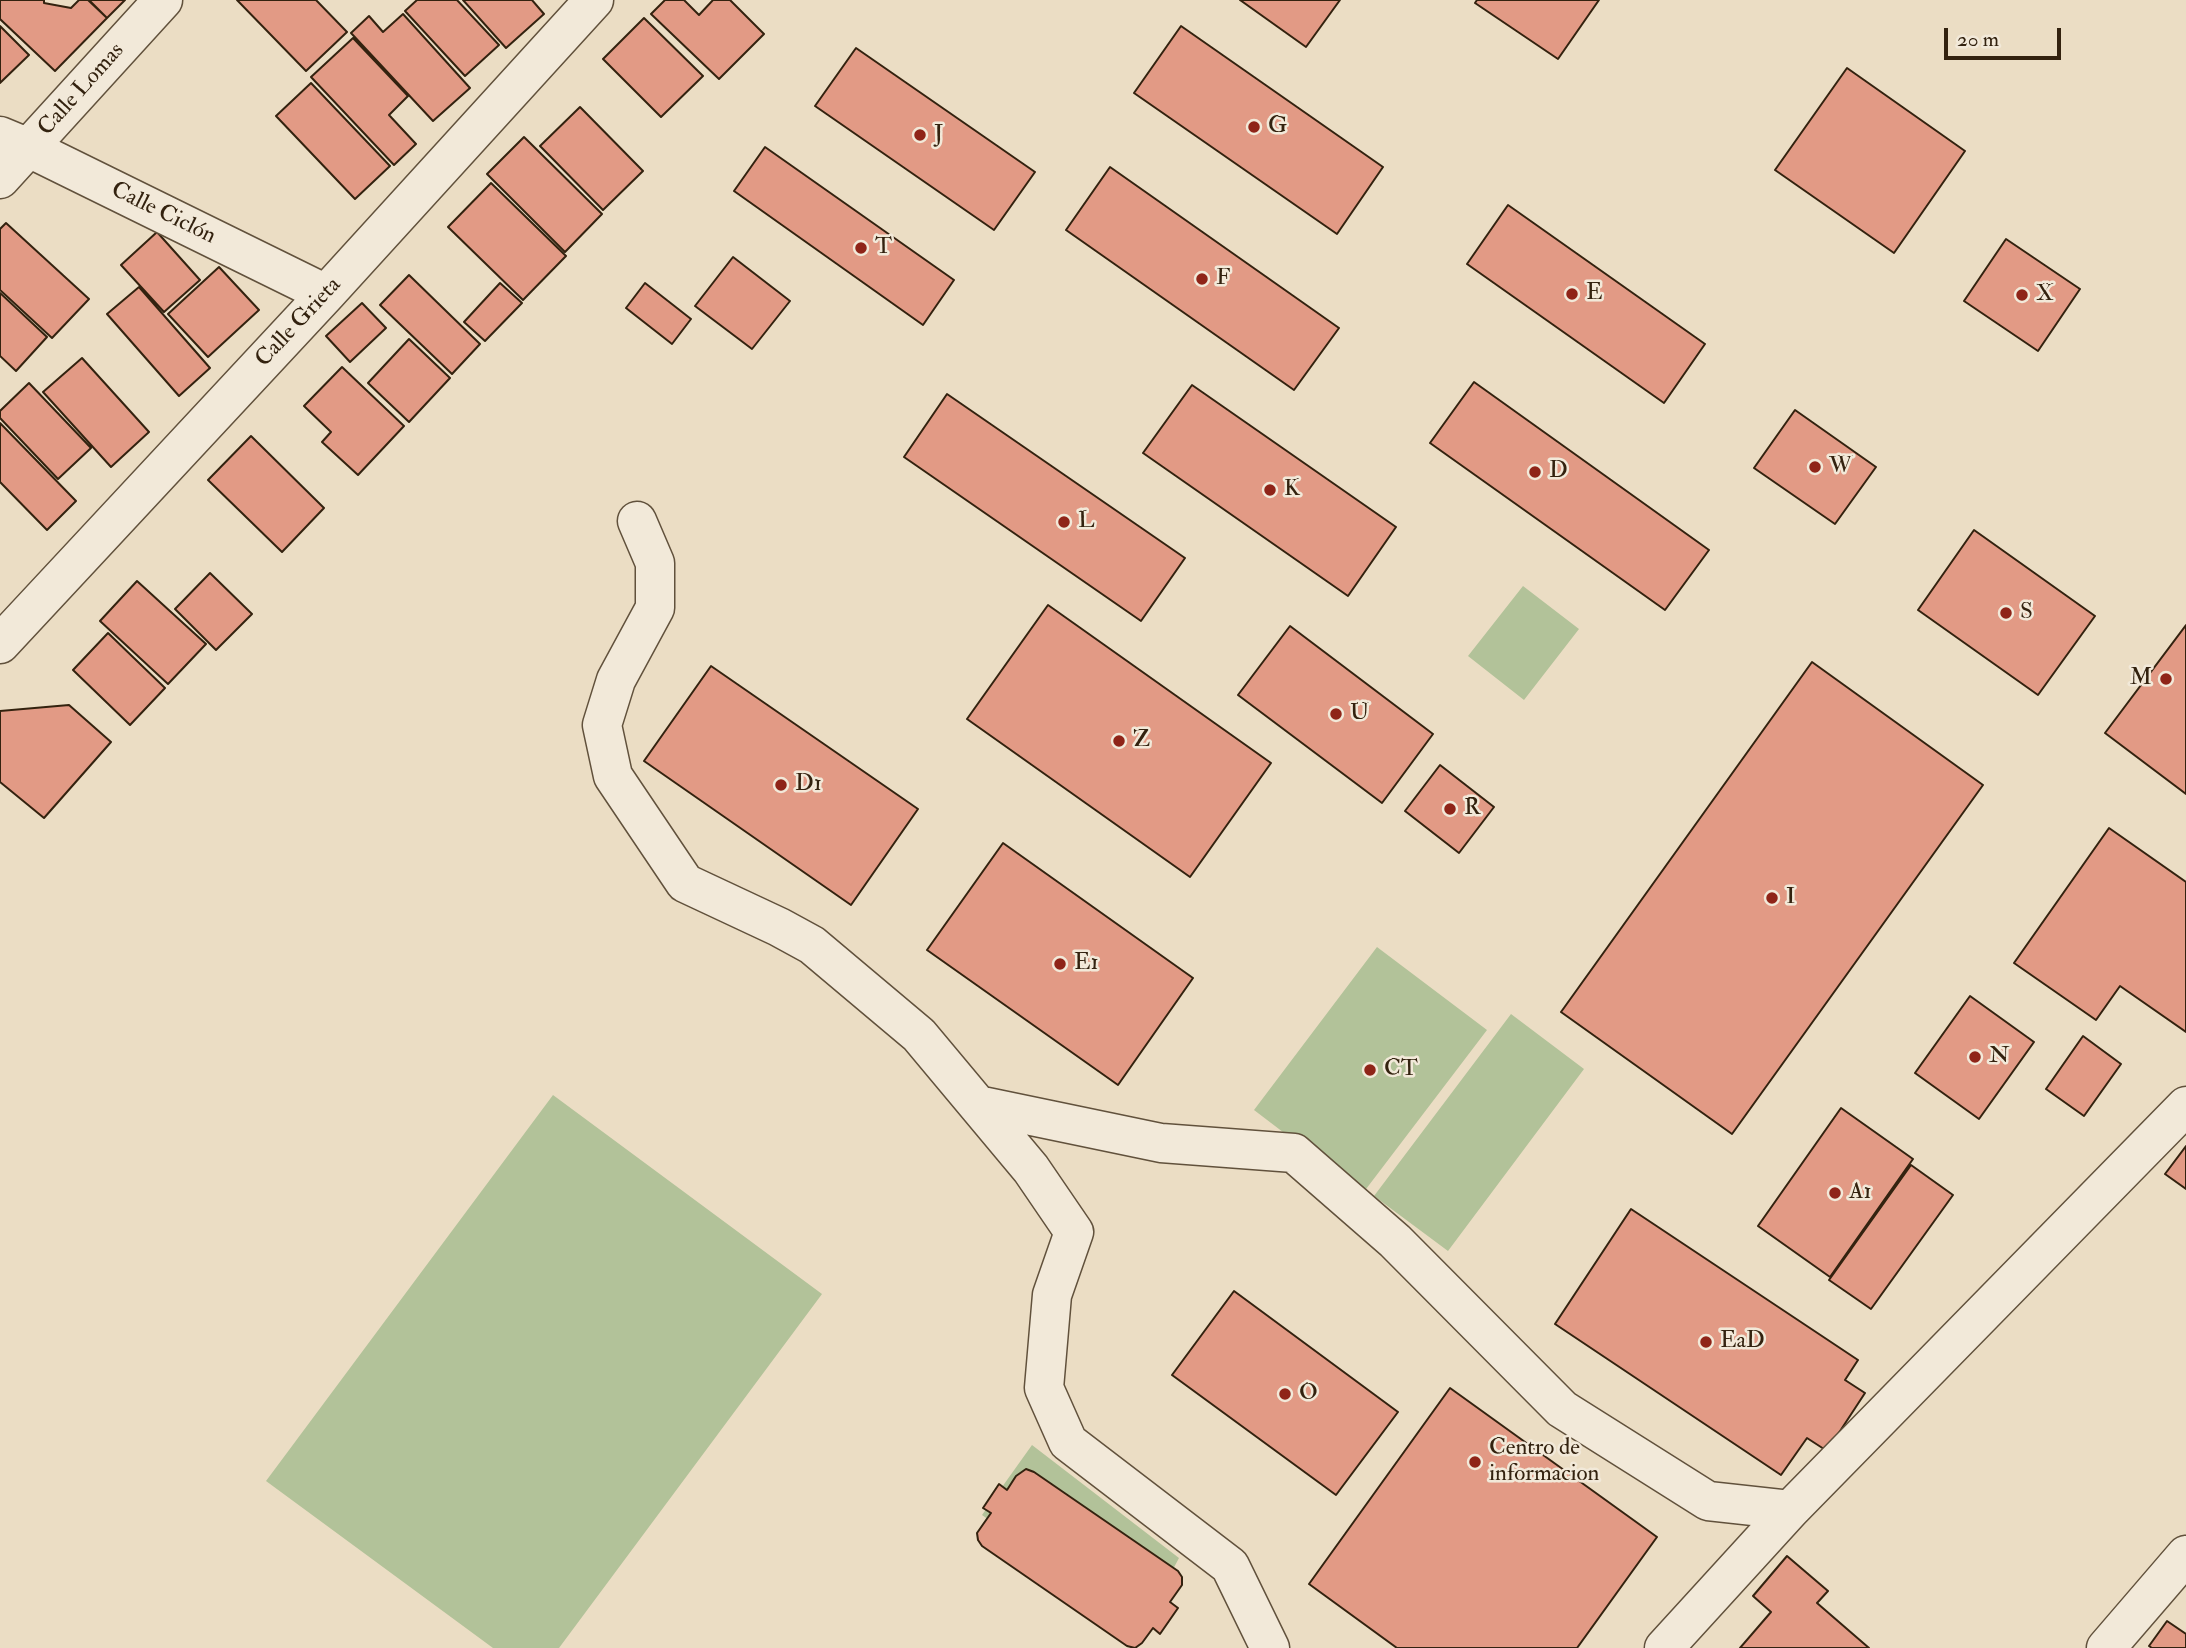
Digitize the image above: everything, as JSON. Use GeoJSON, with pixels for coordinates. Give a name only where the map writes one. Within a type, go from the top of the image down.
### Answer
{"type":"FeatureCollection","features":[{"type":"Feature","properties":{"kind":"street","name":"Calle Lomas"},"geometry":{"type":"LineString","coordinates":[[0,179],[15,142],[163,0]]}},
{"type":"Feature","properties":{"kind":"street","name":"Calle Grieta"},"geometry":{"type":"LineString","coordinates":[[0,643],[326,294],[594,0]]}},
{"type":"Feature","properties":{"kind":"street","name":"Calle Ciclón"},"geometry":{"type":"LineString","coordinates":[[15,142],[326,294]]}},
{"type":"Feature","properties":{"kind":"street"},"geometry":{"type":"LineString","coordinates":[[637,521],[655,563],[655,608],[616,680],[602,725],[613,776],[685,883],[812,944],[919,1035],[1031,1169],[1074,1232],[1052,1295],[1044,1388],[1068,1442],[1230,1566],[1270,1648]]}},
{"type":"Feature","properties":{"kind":"street"},"geometry":{"type":"LineString","coordinates":[[978,1104],[1161,1143],[1294,1153],[1395,1241],[1562,1409],[1707,1501],[1790,1510]]}},
{"type":"Feature","properties":{"kind":"street"},"geometry":{"type":"LineString","coordinates":[[1664,1648],[1790,1510],[2186,1106]]}},
{"type":"Feature","properties":{"kind":"street"},"geometry":{"type":"LineString","coordinates":[[2112,1646],[2186,1555]]}},
{"type":"Feature","properties":{"kind":"green space"},"geometry":{"type":"Polygon","coordinates":[[[1523,586],[1579,629],[1524,700],[1468,656],[1523,586]]]}},
{"type":"Feature","properties":{"kind":"green space","name":"CT"},"geometry":{"type":"Polygon","coordinates":[[[1377,947],[1487,1030],[1363,1193],[1254,1110],[1377,947]]]}},
{"type":"Feature","properties":{"kind":"green space"},"geometry":{"type":"Polygon","coordinates":[[[1511,1014],[1584,1069],[1448,1251],[1374,1196],[1511,1014]]]}},
{"type":"Feature","properties":{"kind":"green space"},"geometry":{"type":"Polygon","coordinates":[[[553,1095],[822,1294],[559,1648],[493,1648],[266,1481],[553,1095]]]}},
{"type":"Feature","properties":{"kind":"green space"},"geometry":{"type":"Polygon","coordinates":[[[1032,1445],[1179,1558],[1141,1629],[982,1515],[1032,1445]]]}},
{"type":"Feature","properties":{"kind":"building"},"geometry":{"type":"Polygon","coordinates":[[[0,0],[44,0],[44,3],[71,8],[79,0],[88,0],[107,18],[55,71],[0,19],[0,0]]]}},
{"type":"Feature","properties":{"kind":"building"},"geometry":{"type":"Polygon","coordinates":[[[89,0],[125,0],[107,18],[89,0]]]}},
{"type":"Feature","properties":{"kind":"building"},"geometry":{"type":"Polygon","coordinates":[[[237,0],[316,0],[347,32],[306,71],[237,0]]]}},
{"type":"Feature","properties":{"kind":"building"},"geometry":{"type":"Polygon","coordinates":[[[417,0],[457,0],[499,45],[465,76],[405,11],[417,0]]]}},
{"type":"Feature","properties":{"kind":"building"},"geometry":{"type":"Polygon","coordinates":[[[463,0],[532,0],[544,14],[506,48],[463,0]]]}},
{"type":"Feature","properties":{"kind":"building"},"geometry":{"type":"Polygon","coordinates":[[[665,0],[684,0],[699,15],[713,0],[730,0],[764,34],[719,79],[651,14],[665,0]]]}},
{"type":"Feature","properties":{"kind":"building"},"geometry":{"type":"Polygon","coordinates":[[[1240,0],[1340,0],[1306,47],[1240,0]]]}},
{"type":"Feature","properties":{"kind":"building"},"geometry":{"type":"Polygon","coordinates":[[[1477,0],[1599,0],[1558,59],[1475,3],[1477,0]]]}},
{"type":"Feature","properties":{"kind":"building"},"geometry":{"type":"Polygon","coordinates":[[[403,14],[470,88],[433,121],[351,33],[369,16],[383,32],[403,14]]]}},
{"type":"Feature","properties":{"kind":"building"},"geometry":{"type":"Polygon","coordinates":[[[644,18],[703,76],[661,117],[603,59],[644,18]]]}},
{"type":"Feature","properties":{"kind":"building"},"geometry":{"type":"Polygon","coordinates":[[[0,26],[29,55],[0,83],[0,26]]]}},
{"type":"Feature","properties":{"kind":"building","name":"G"},"geometry":{"type":"Polygon","coordinates":[[[1181,26],[1383,167],[1337,234],[1134,93],[1181,26]]]}},
{"type":"Feature","properties":{"kind":"building"},"geometry":{"type":"Polygon","coordinates":[[[353,38],[408,96],[389,115],[416,144],[394,165],[311,77],[353,38]]]}},
{"type":"Feature","properties":{"kind":"building","name":"J"},"geometry":{"type":"Polygon","coordinates":[[[856,48],[1035,172],[994,230],[815,106],[856,48]]]}},
{"type":"Feature","properties":{"kind":"building"},"geometry":{"type":"Polygon","coordinates":[[[1847,68],[1965,151],[1894,253],[1775,170],[1847,68]]]}},
{"type":"Feature","properties":{"kind":"building"},"geometry":{"type":"Polygon","coordinates":[[[311,83],[390,166],[355,199],[276,116],[311,83]]]}},
{"type":"Feature","properties":{"kind":"building"},"geometry":{"type":"Polygon","coordinates":[[[580,107],[643,171],[603,210],[540,146],[580,107]]]}},
{"type":"Feature","properties":{"kind":"building"},"geometry":{"type":"Polygon","coordinates":[[[524,137],[602,214],[565,252],[487,174],[524,137]]]}},
{"type":"Feature","properties":{"kind":"building","name":"T"},"geometry":{"type":"Polygon","coordinates":[[[765,147],[954,280],[923,325],[734,191],[765,147]]]}},
{"type":"Feature","properties":{"kind":"building","name":"F"},"geometry":{"type":"Polygon","coordinates":[[[1110,167],[1339,328],[1294,390],[1066,230],[1110,167]]]}},
{"type":"Feature","properties":{"kind":"building"},"geometry":{"type":"Polygon","coordinates":[[[491,183],[566,256],[523,300],[448,227],[491,183]]]}},
{"type":"Feature","properties":{"kind":"building","name":"E"},"geometry":{"type":"Polygon","coordinates":[[[1508,205],[1705,344],[1664,403],[1467,264],[1508,205]]]}},
{"type":"Feature","properties":{"kind":"building"},"geometry":{"type":"Polygon","coordinates":[[[6,223],[89,299],[52,338],[0,290],[0,229],[6,223]]]}},
{"type":"Feature","properties":{"kind":"building"},"geometry":{"type":"Polygon","coordinates":[[[157,232],[200,280],[164,312],[121,265],[157,232]]]}},
{"type":"Feature","properties":{"kind":"building","name":"X"},"geometry":{"type":"Polygon","coordinates":[[[2006,239],[2080,289],[2038,351],[1964,301],[2006,239]]]}},
{"type":"Feature","properties":{"kind":"building"},"geometry":{"type":"Polygon","coordinates":[[[733,257],[790,301],[752,349],[695,306],[733,257]]]}},
{"type":"Feature","properties":{"kind":"building"},"geometry":{"type":"Polygon","coordinates":[[[219,267],[259,310],[208,357],[168,314],[219,267]]]}},
{"type":"Feature","properties":{"kind":"building"},"geometry":{"type":"Polygon","coordinates":[[[409,275],[480,344],[452,374],[380,305],[409,275]]]}},
{"type":"Feature","properties":{"kind":"building"},"geometry":{"type":"Polygon","coordinates":[[[500,283],[522,303],[485,341],[464,322],[500,283]]]}},
{"type":"Feature","properties":{"kind":"building"},"geometry":{"type":"Polygon","coordinates":[[[645,283],[691,319],[672,344],[626,308],[645,283]]]}},
{"type":"Feature","properties":{"kind":"building"},"geometry":{"type":"Polygon","coordinates":[[[139,287],[210,368],[179,396],[107,314],[139,287]]]}},
{"type":"Feature","properties":{"kind":"building"},"geometry":{"type":"Polygon","coordinates":[[[0,293],[47,337],[16,371],[0,356],[0,293]]]}},
{"type":"Feature","properties":{"kind":"building"},"geometry":{"type":"Polygon","coordinates":[[[362,303],[386,328],[350,362],[326,336],[362,303]]]}},
{"type":"Feature","properties":{"kind":"building"},"geometry":{"type":"Polygon","coordinates":[[[409,339],[450,378],[409,422],[368,383],[409,339]]]}},
{"type":"Feature","properties":{"kind":"building"},"geometry":{"type":"Polygon","coordinates":[[[82,358],[149,432],[111,467],[43,392],[82,358]]]}},
{"type":"Feature","properties":{"kind":"building"},"geometry":{"type":"Polygon","coordinates":[[[342,367],[404,426],[358,475],[322,442],[331,432],[304,406],[342,367]]]}},
{"type":"Feature","properties":{"kind":"building","name":"D"},"geometry":{"type":"Polygon","coordinates":[[[1474,382],[1709,550],[1665,610],[1430,443],[1474,382]]]}},
{"type":"Feature","properties":{"kind":"building"},"geometry":{"type":"Polygon","coordinates":[[[29,383],[91,448],[58,479],[0,418],[0,411],[29,383]]]}},
{"type":"Feature","properties":{"kind":"building","name":"K"},"geometry":{"type":"Polygon","coordinates":[[[1192,385],[1396,527],[1348,596],[1143,453],[1192,385]]]}},
{"type":"Feature","properties":{"kind":"building","name":"L"},"geometry":{"type":"Polygon","coordinates":[[[947,394],[1185,558],[1141,621],[904,457],[947,394]]]}},
{"type":"Feature","properties":{"kind":"building","name":"W"},"geometry":{"type":"Polygon","coordinates":[[[1795,410],[1876,467],[1835,524],[1754,468],[1795,410]]]}},
{"type":"Feature","properties":{"kind":"building"},"geometry":{"type":"Polygon","coordinates":[[[0,423],[76,501],[47,530],[0,482],[0,423]]]}},
{"type":"Feature","properties":{"kind":"building"},"geometry":{"type":"Polygon","coordinates":[[[251,436],[324,508],[282,552],[208,480],[251,436]]]}},
{"type":"Feature","properties":{"kind":"building","name":"S"},"geometry":{"type":"Polygon","coordinates":[[[1974,530],[2095,616],[2038,695],[1918,610],[1974,530]]]}},
{"type":"Feature","properties":{"kind":"building"},"geometry":{"type":"Polygon","coordinates":[[[210,573],[252,614],[216,650],[175,609],[210,573]]]}},
{"type":"Feature","properties":{"kind":"building"},"geometry":{"type":"Polygon","coordinates":[[[137,581],[206,644],[168,684],[100,621],[137,581]]]}},
{"type":"Feature","properties":{"kind":"building","name":"Z"},"geometry":{"type":"Polygon","coordinates":[[[1048,605],[1271,763],[1190,877],[967,719],[1048,605]]]}},
{"type":"Feature","properties":{"kind":"building","name":"M"},"geometry":{"type":"Polygon","coordinates":[[[2186,625],[2186,794],[2105,733],[2186,625]]]}},
{"type":"Feature","properties":{"kind":"building","name":"U"},"geometry":{"type":"Polygon","coordinates":[[[1290,626],[1433,734],[1382,803],[1238,695],[1290,626]]]}},
{"type":"Feature","properties":{"kind":"building"},"geometry":{"type":"Polygon","coordinates":[[[108,633],[165,688],[130,725],[73,670],[108,633]]]}},
{"type":"Feature","properties":{"kind":"building","name":"I"},"geometry":{"type":"Polygon","coordinates":[[[1812,662],[1983,785],[1732,1134],[1561,1012],[1812,662]]]}},
{"type":"Feature","properties":{"kind":"building","name":"D1"},"geometry":{"type":"Polygon","coordinates":[[[711,666],[918,809],[851,905],[644,761],[711,666]]]}},
{"type":"Feature","properties":{"kind":"building"},"geometry":{"type":"Polygon","coordinates":[[[69,705],[111,742],[44,818],[0,782],[0,711],[69,705]]]}},
{"type":"Feature","properties":{"kind":"building","name":"R"},"geometry":{"type":"Polygon","coordinates":[[[1440,765],[1494,807],[1459,853],[1405,811],[1440,765]]]}},
{"type":"Feature","properties":{"kind":"building"},"geometry":{"type":"Polygon","coordinates":[[[2109,828],[2186,882],[2186,1032],[2120,986],[2096,1020],[2014,963],[2109,828]]]}},
{"type":"Feature","properties":{"kind":"building","name":"E1"},"geometry":{"type":"Polygon","coordinates":[[[1003,843],[1193,978],[1118,1085],[927,950],[1003,843]]]}},
{"type":"Feature","properties":{"kind":"building","name":"N"},"geometry":{"type":"Polygon","coordinates":[[[1970,996],[2034,1042],[1979,1119],[1915,1073],[1970,996]]]}},
{"type":"Feature","properties":{"kind":"building"},"geometry":{"type":"Polygon","coordinates":[[[2083,1036],[2121,1064],[2084,1116],[2046,1089],[2083,1036]]]}},
{"type":"Feature","properties":{"kind":"building","name":"A1"},"geometry":{"type":"Polygon","coordinates":[[[1841,1108],[1913,1159],[1830,1277],[1758,1226],[1841,1108]]]}},
{"type":"Feature","properties":{"kind":"building"},"geometry":{"type":"Polygon","coordinates":[[[2186,1146],[2186,1189],[2165,1174],[2186,1146]]]}},
{"type":"Feature","properties":{"kind":"building"},"geometry":{"type":"Polygon","coordinates":[[[1911,1165],[1953,1195],[1871,1309],[1829,1280],[1911,1165]]]}},
{"type":"Feature","properties":{"kind":"building","name":"EaD"},"geometry":{"type":"Polygon","coordinates":[[[1631,1209],[1858,1360],[1845,1380],[1865,1393],[1827,1451],[1807,1438],[1781,1475],[1555,1324],[1631,1209]]]}},
{"type":"Feature","properties":{"kind":"building","name":"O"},"geometry":{"type":"Polygon","coordinates":[[[1234,1291],[1398,1412],[1336,1495],[1172,1375],[1234,1291]]]}},
{"type":"Feature","properties":{"kind":"building","name":"Centro de informacion"},"geometry":{"type":"Polygon","coordinates":[[[1450,1388],[1657,1537],[1577,1648],[1397,1648],[1309,1584],[1450,1388]]]}},
{"type":"Feature","properties":{"kind":"building"},"geometry":{"type":"Polygon","coordinates":[[[1026,1469],[1178,1571],[1182,1577],[1182,1585],[1170,1602],[1178,1608],[1160,1634],[1153,1628],[1135,1648],[1127,1646],[982,1546],[977,1533],[991,1513],[983,1508],[999,1484],[1007,1490],[1016,1476],[1026,1469]]]}},
{"type":"Feature","properties":{"kind":"building"},"geometry":{"type":"Polygon","coordinates":[[[1787,1556],[1828,1591],[1817,1603],[1869,1648],[1740,1648],[1771,1612],[1753,1596],[1787,1556]]]}},
{"type":"Feature","properties":{"kind":"building"},"geometry":{"type":"Polygon","coordinates":[[[2167,1621],[2186,1634],[2186,1648],[2149,1646],[2167,1621]]]}},
{"type":"Feature","properties":{"kind":"place","name":"G"},"geometry":{"type":"Point","coordinates":[1254,127]}},
{"type":"Feature","properties":{"kind":"place","name":"J"},"geometry":{"type":"Point","coordinates":[920,135]}},
{"type":"Feature","properties":{"kind":"place","name":"T"},"geometry":{"type":"Point","coordinates":[861,248]}},
{"type":"Feature","properties":{"kind":"place","name":"F"},"geometry":{"type":"Point","coordinates":[1202,279]}},
{"type":"Feature","properties":{"kind":"place","name":"E"},"geometry":{"type":"Point","coordinates":[1572,294]}},
{"type":"Feature","properties":{"kind":"place","name":"X"},"geometry":{"type":"Point","coordinates":[2022,295]}},
{"type":"Feature","properties":{"kind":"place","name":"W"},"geometry":{"type":"Point","coordinates":[1815,467]}},
{"type":"Feature","properties":{"kind":"place","name":"D"},"geometry":{"type":"Point","coordinates":[1535,472]}},
{"type":"Feature","properties":{"kind":"place","name":"K"},"geometry":{"type":"Point","coordinates":[1270,490]}},
{"type":"Feature","properties":{"kind":"place","name":"L"},"geometry":{"type":"Point","coordinates":[1064,522]}},
{"type":"Feature","properties":{"kind":"place","name":"S"},"geometry":{"type":"Point","coordinates":[2006,613]}},
{"type":"Feature","properties":{"kind":"place","name":"M"},"geometry":{"type":"Point","coordinates":[2166,679]}},
{"type":"Feature","properties":{"kind":"place","name":"U"},"geometry":{"type":"Point","coordinates":[1336,714]}},
{"type":"Feature","properties":{"kind":"place","name":"Z"},"geometry":{"type":"Point","coordinates":[1119,741]}},
{"type":"Feature","properties":{"kind":"place","name":"D1"},"geometry":{"type":"Point","coordinates":[781,785]}},
{"type":"Feature","properties":{"kind":"place","name":"R"},"geometry":{"type":"Point","coordinates":[1450,809]}},
{"type":"Feature","properties":{"kind":"place","name":"I"},"geometry":{"type":"Point","coordinates":[1772,898]}},
{"type":"Feature","properties":{"kind":"place","name":"E1"},"geometry":{"type":"Point","coordinates":[1060,964]}},
{"type":"Feature","properties":{"kind":"place","name":"N"},"geometry":{"type":"Point","coordinates":[1975,1057]}},
{"type":"Feature","properties":{"kind":"place","name":"CT"},"geometry":{"type":"Point","coordinates":[1370,1070]}},
{"type":"Feature","properties":{"kind":"place","name":"A1"},"geometry":{"type":"Point","coordinates":[1835,1193]}},
{"type":"Feature","properties":{"kind":"place","name":"EaD"},"geometry":{"type":"Point","coordinates":[1706,1342]}},
{"type":"Feature","properties":{"kind":"place","name":"O"},"geometry":{"type":"Point","coordinates":[1285,1394]}},
{"type":"Feature","properties":{"kind":"place","name":"Centro de informacion"},"geometry":{"type":"Point","coordinates":[1475,1462]}}]}
